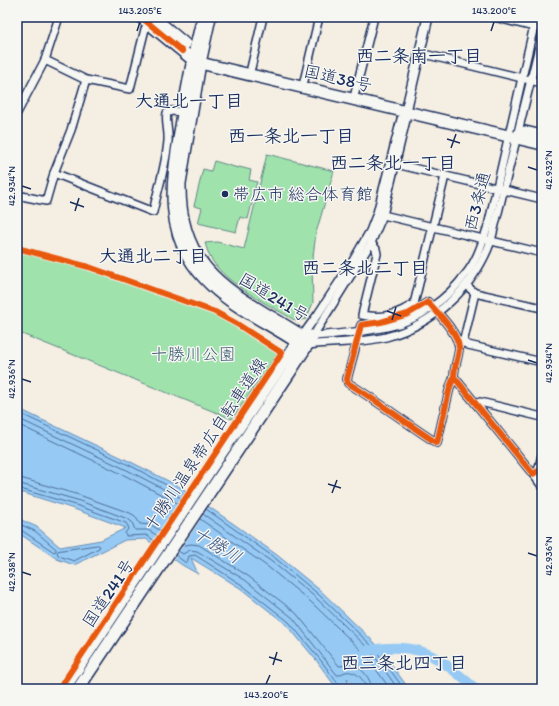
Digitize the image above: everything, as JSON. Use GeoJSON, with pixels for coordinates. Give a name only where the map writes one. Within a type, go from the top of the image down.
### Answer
{"type":"FeatureCollection","features":[{"type":"Feature","properties":{"kind":"highway"},"geometry":{"type":"LineString","coordinates":[[197,58],[203,17]]}},
{"type":"Feature","properties":{"kind":"highway"},"geometry":{"type":"LineString","coordinates":[[197,58],[210,17]]}},
{"type":"Feature","properties":{"kind":"highway","name":"国道38号"},"geometry":{"type":"LineString","coordinates":[[148,19],[197,58],[514,134],[542,144]]}},
{"type":"Feature","properties":{"kind":"highway","name":"国道38号"},"geometry":{"type":"LineString","coordinates":[[197,58],[251,68],[355,93],[407,108]]}},
{"type":"Feature","properties":{"kind":"highway","name":"国道241号"},"geometry":{"type":"LineString","coordinates":[[197,58],[183,112],[175,163],[172,196],[176,223],[187,253],[200,273],[218,292],[305,340]]}},
{"type":"Feature","properties":{"kind":"highway","name":"国道241号"},"geometry":{"type":"LineString","coordinates":[[197,58],[180,183],[180,203],[186,230],[199,259],[223,286],[305,340]]}},
{"type":"Feature","properties":{"kind":"highway","name":"国道38号"},"geometry":{"type":"LineString","coordinates":[[514,134],[542,136]]}},
{"type":"Feature","properties":{"kind":"highway","name":"国道241号"},"geometry":{"type":"LineString","coordinates":[[78,689],[305,340]]}},
{"type":"Feature","properties":{"kind":"highway","name":"国道241号"},"geometry":{"type":"LineString","coordinates":[[64,689],[286,369]]}},
{"type":"Feature","properties":{"kind":"main road"},"geometry":{"type":"LineString","coordinates":[[407,108],[428,17]]}},
{"type":"Feature","properties":{"kind":"street"},"geometry":{"type":"LineString","coordinates":[[17,114],[19,104],[45,60],[59,17]]}},
{"type":"Feature","properties":{"kind":"street"},"geometry":{"type":"LineString","coordinates":[[251,68],[263,17]]}},
{"type":"Feature","properties":{"kind":"street"},"geometry":{"type":"LineString","coordinates":[[304,81],[319,17]]}},
{"type":"Feature","properties":{"kind":"street"},"geometry":{"type":"LineString","coordinates":[[355,93],[374,17]]}},
{"type":"Feature","properties":{"kind":"street"},"geometry":{"type":"LineString","coordinates":[[494,17],[542,28]]}},
{"type":"Feature","properties":{"kind":"street","name":"西3条通"},"geometry":{"type":"LineString","coordinates":[[514,134],[522,78],[536,17]]}},
{"type":"Feature","properties":{"kind":"street"},"geometry":{"type":"LineString","coordinates":[[45,60],[86,80],[130,89],[148,19]]}},
{"type":"Feature","properties":{"kind":"street","name":"西3条通"},"geometry":{"type":"LineString","coordinates":[[434,310],[447,305],[466,285],[480,265],[491,241],[500,190],[514,134],[531,81],[542,35]]}},
{"type":"Feature","properties":{"kind":"street"},"geometry":{"type":"LineString","coordinates":[[420,53],[542,83]]}},
{"type":"Feature","properties":{"kind":"street"},"geometry":{"type":"LineString","coordinates":[[17,195],[46,201],[54,173],[71,130],[86,80]]}},
{"type":"Feature","properties":{"kind":"street"},"geometry":{"type":"LineString","coordinates":[[305,340],[371,243],[396,164],[406,120],[407,108]]}},
{"type":"Feature","properties":{"kind":"street"},"geometry":{"type":"LineString","coordinates":[[305,340],[318,314],[360,251],[380,214],[402,119],[407,108]]}},
{"type":"Feature","properties":{"kind":"street"},"geometry":{"type":"LineString","coordinates":[[54,173],[153,212],[168,142],[167,113],[171,111],[183,112]]}},
{"type":"Feature","properties":{"kind":"street"},"geometry":{"type":"LineString","coordinates":[[396,164],[542,199]]}},
{"type":"Feature","properties":{"kind":"street"},"geometry":{"type":"LineString","coordinates":[[371,243],[376,249],[377,254],[362,315],[376,318],[390,315],[406,309],[414,304],[445,176]]}},
{"type":"Feature","properties":{"kind":"street","name":"西3条通"},"geometry":{"type":"LineString","coordinates":[[305,340],[370,340],[386,337],[425,321],[465,276],[474,262],[500,190]]}},
{"type":"Feature","properties":{"kind":"street"},"geometry":{"type":"LineString","coordinates":[[380,214],[542,253]]}},
{"type":"Feature","properties":{"kind":"street"},"geometry":{"type":"LineString","coordinates":[[466,285],[475,293],[542,308]]}},
{"type":"Feature","properties":{"kind":"street"},"geometry":{"type":"LineString","coordinates":[[464,343],[475,293]]}},
{"type":"Feature","properties":{"kind":"street"},"geometry":{"type":"LineString","coordinates":[[305,340],[364,329],[361,325],[381,322],[408,314],[428,302],[456,338],[459,347],[454,369],[454,377],[450,387],[437,443],[376,400],[348,383],[347,379],[355,349]]}},
{"type":"Feature","properties":{"kind":"street"},"geometry":{"type":"LineString","coordinates":[[456,338],[464,343],[542,362]]}},
{"type":"Feature","properties":{"kind":"street"},"geometry":{"type":"LineString","coordinates":[[454,377],[476,404],[538,472],[542,486]]}},
{"type":"Feature","properties":{"kind":"street"},"geometry":{"type":"LineString","coordinates":[[476,404],[480,402],[542,417]]}},
{"type":"Feature","properties":{"kind":"street"},"geometry":{"type":"LineString","coordinates":[[538,472],[542,455]]}},
{"type":"Feature","properties":{"kind":"green space"},"geometry":{"type":"Polygon","coordinates":[[[267,154],[334,171],[316,233],[312,264],[313,303],[306,319],[296,321],[262,302],[228,278],[212,260],[205,243],[217,242],[244,249],[267,154]]]}},
{"type":"Feature","properties":{"kind":"green space","name":"帯広市 総合体育館"},"geometry":{"type":"Polygon","coordinates":[[[214,161],[251,170],[249,180],[257,182],[248,219],[240,217],[236,232],[198,223],[202,208],[194,206],[203,169],[211,171],[214,161]]]}},
{"type":"Feature","properties":{"kind":"green space","name":"十勝川公園"},"geometry":{"type":"Polygon","coordinates":[[[17,248],[89,267],[212,313],[232,322],[279,351],[232,419],[17,332],[17,248]]]}},
{"type":"Feature","properties":{"kind":"water","name":"十勝川"},"geometry":{"type":"Polygon","coordinates":[[[17,408],[182,488],[238,527],[277,555],[321,591],[377,645],[409,689],[358,689],[347,678],[350,689],[337,689],[316,660],[287,625],[240,588],[191,558],[198,574],[182,565],[146,539],[125,540],[74,565],[57,559],[17,532],[17,518],[37,527],[60,547],[101,540],[126,528],[74,509],[17,491],[17,408]]]}},
{"type":"Feature","properties":{"kind":"pier"},"geometry":{"type":"Polygon","coordinates":[[[188,490],[210,505],[173,561],[151,545],[188,490]]]}},
{"type":"Feature","properties":{"kind":"waterway"},"geometry":{"type":"LineString","coordinates":[[366,651],[384,648],[403,648],[413,649],[431,655],[444,663],[476,689]]}},
{"type":"Feature","properties":{"kind":"tunnel"},"geometry":{"type":"LineString","coordinates":[[355,349],[360,328]]}},
{"type":"Feature","properties":{"kind":"cycle path"},"geometry":{"type":"LineString","coordinates":[[141,17],[182,51]]}},
{"type":"Feature","properties":{"kind":"cycle path","name":"十勝川温泉帯広自転車道線"},"geometry":{"type":"LineString","coordinates":[[17,248],[89,267],[215,312],[237,324],[282,353],[59,689]]}},
{"type":"Feature","properties":{"kind":"cycle path"},"geometry":{"type":"LineString","coordinates":[[454,377],[450,387],[437,443],[348,383],[347,379],[361,325],[381,322],[408,314],[428,302],[456,337],[459,349],[454,377],[533,474],[538,471],[542,472]]}},
{"type":"Feature","properties":{"kind":"place","name":"帯広市 総合体育館"},"geometry":{"type":"Point","coordinates":[225,194]}},
{"type":"Feature","properties":{"kind":"district","name":"西二条南一丁目"},"geometry":{"type":"Point","coordinates":[419,56]}},
{"type":"Feature","properties":{"kind":"district","name":"大通北一丁目"},"geometry":{"type":"Point","coordinates":[189,101]}},
{"type":"Feature","properties":{"kind":"district","name":"西一条北一丁目"},"geometry":{"type":"Point","coordinates":[291,136]}},
{"type":"Feature","properties":{"kind":"district","name":"西二条北一丁目"},"geometry":{"type":"Point","coordinates":[393,163]}},
{"type":"Feature","properties":{"kind":"district","name":"大通北二丁目"},"geometry":{"type":"Point","coordinates":[153,256]}},
{"type":"Feature","properties":{"kind":"district","name":"西二条北二丁目"},"geometry":{"type":"Point","coordinates":[365,268]}},
{"type":"Feature","properties":{"kind":"district","name":"西三条北四丁目"},"geometry":{"type":"Point","coordinates":[404,663]}}]}
